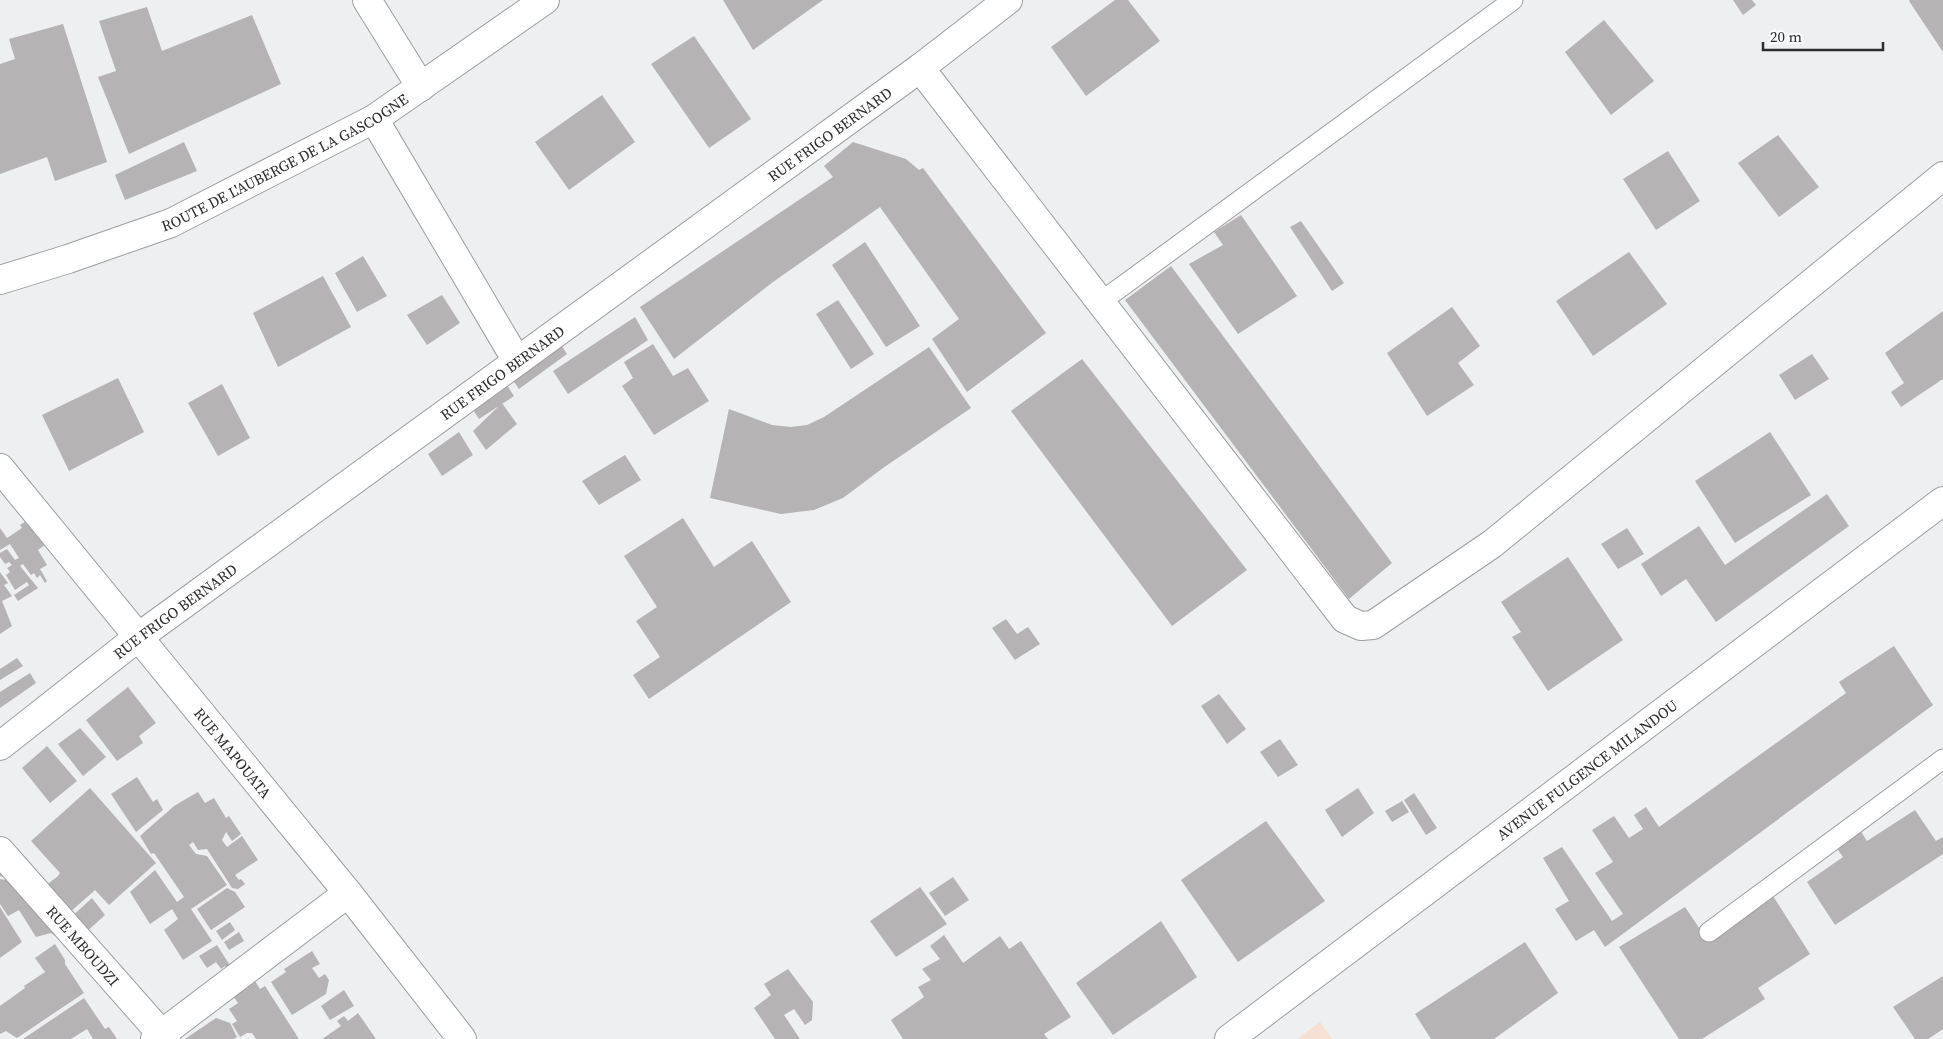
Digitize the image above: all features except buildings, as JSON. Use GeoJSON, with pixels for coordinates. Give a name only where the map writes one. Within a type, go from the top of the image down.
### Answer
{"type":"FeatureCollection","features":[{"type":"Feature","properties":{"kind":"street"},"geometry":{"type":"LineString","coordinates":[[367,0],[421,87]]}},
{"type":"Feature","properties":{"kind":"street","name":"ROUTE DE L'AUBERGE DE LA GASCOGNE"},"geometry":{"type":"LineString","coordinates":[[0,280],[68,259],[171,222],[374,119],[545,0]]}},
{"type":"Feature","properties":{"kind":"street","name":"RUE FRIGO BERNARD"},"geometry":{"type":"LineString","coordinates":[[0,746],[138,638],[920,68],[1008,0]]}},
{"type":"Feature","properties":{"kind":"street"},"geometry":{"type":"LineString","coordinates":[[920,68],[1346,619],[1361,626],[1373,625],[1492,544],[1943,176]]}},
{"type":"Feature","properties":{"kind":"street"},"geometry":{"type":"LineString","coordinates":[[374,119],[517,362]]}},
{"type":"Feature","properties":{"kind":"street","name":"RUE MAPOUATA"},"geometry":{"type":"LineString","coordinates":[[0,468],[348,893],[462,1039]]}},
{"type":"Feature","properties":{"kind":"street","name":"AVENUE FULGENCE MILANDOU"},"geometry":{"type":"LineString","coordinates":[[1230,1039],[1943,501]]}},
{"type":"Feature","properties":{"kind":"street","name":"RUE MBOUDZI"},"geometry":{"type":"LineString","coordinates":[[0,852],[161,1037]]}},
{"type":"Feature","properties":{"kind":"street"},"geometry":{"type":"LineString","coordinates":[[161,1037],[348,893]]}},
{"type":"Feature","properties":{"kind":"lane"},"geometry":{"type":"LineString","coordinates":[[1102,302],[1513,0]]}},
{"type":"Feature","properties":{"kind":"lane"},"geometry":{"type":"LineString","coordinates":[[1709,932],[1943,759]]}},
{"type":"Feature","properties":{"kind":"shaded area"},"geometry":{"type":"Polygon","coordinates":[[[1320,1022],[1332,1039],[1297,1039],[1320,1022]]]}}]}
